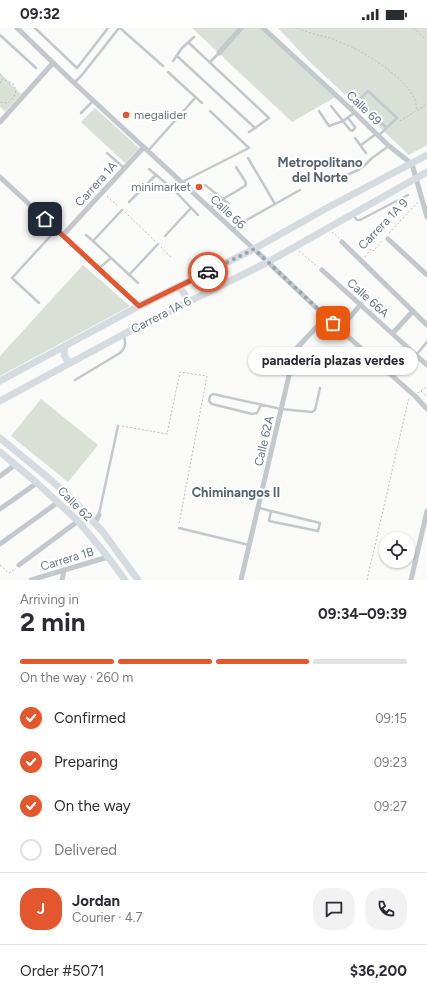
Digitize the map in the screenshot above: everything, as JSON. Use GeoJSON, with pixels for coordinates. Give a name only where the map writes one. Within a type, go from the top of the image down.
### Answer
{"type":"FeatureCollection","features":[{"type":"Feature","properties":{"kind":"street","name":"Calle 66"},"geometry":{"type":"LineString","coordinates":[[17,28],[148,152],[326,317],[415,396],[427,409]]}},
{"type":"Feature","properties":{"kind":"street"},"geometry":{"type":"LineString","coordinates":[[218,53],[241,28]]}},
{"type":"Feature","properties":{"kind":"street","name":"Calle 69"},"geometry":{"type":"LineString","coordinates":[[263,28],[353,111],[388,147],[412,164]]}},
{"type":"Feature","properties":{"kind":"street"},"geometry":{"type":"LineString","coordinates":[[0,122],[53,63]]}},
{"type":"Feature","properties":{"kind":"street","name":"Carrera 1A"},"geometry":{"type":"LineString","coordinates":[[63,235],[144,147]]}},
{"type":"Feature","properties":{"kind":"street","name":"Carrera 1A 6"},"geometry":{"type":"LineString","coordinates":[[0,381],[139,306],[254,249],[325,209],[427,156]]}},
{"type":"Feature","properties":{"kind":"street"},"geometry":{"type":"LineString","coordinates":[[412,164],[427,217]]}},
{"type":"Feature","properties":{"kind":"street","name":"Carrera 1A 6"},"geometry":{"type":"LineString","coordinates":[[0,401],[124,334],[268,262],[327,227],[427,172]]}},
{"type":"Feature","properties":{"kind":"street"},"geometry":{"type":"LineString","coordinates":[[0,177],[139,306]]}},
{"type":"Feature","properties":{"kind":"street"},"geometry":{"type":"LineString","coordinates":[[386,238],[427,275]]}},
{"type":"Feature","properties":{"kind":"street"},"geometry":{"type":"LineString","coordinates":[[342,242],[427,325]]}},
{"type":"Feature","properties":{"kind":"street","name":"Calle 66A"},"geometry":{"type":"LineString","coordinates":[[322,270],[427,365]]}},
{"type":"Feature","properties":{"kind":"street"},"geometry":{"type":"LineString","coordinates":[[177,287],[183,291],[186,296],[186,303]]}},
{"type":"Feature","properties":{"kind":"street"},"geometry":{"type":"LineString","coordinates":[[340,329],[361,304]]}},
{"type":"Feature","properties":{"kind":"street"},"geometry":{"type":"LineString","coordinates":[[393,333],[413,311]]}},
{"type":"Feature","properties":{"kind":"street","name":"Calle 62A"},"geometry":{"type":"LineString","coordinates":[[241,580],[295,350],[326,317]]}},
{"type":"Feature","properties":{"kind":"street"},"geometry":{"type":"LineString","coordinates":[[65,346],[63,352],[65,359],[70,363]]}},
{"type":"Feature","properties":{"kind":"street"},"geometry":{"type":"LineString","coordinates":[[0,406],[3,401],[11,395]]}},
{"type":"Feature","properties":{"kind":"street","name":"Calle 62"},"geometry":{"type":"LineString","coordinates":[[0,438],[72,499],[103,532],[138,580]]}},
{"type":"Feature","properties":{"kind":"street","name":"Calle 62"},"geometry":{"type":"LineString","coordinates":[[0,452],[78,521],[108,556],[125,580]]}},
{"type":"Feature","properties":{"kind":"street"},"geometry":{"type":"LineString","coordinates":[[0,476],[15,465]]}},
{"type":"Feature","properties":{"kind":"street"},"geometry":{"type":"LineString","coordinates":[[0,509],[36,483]]}},
{"type":"Feature","properties":{"kind":"street"},"geometry":{"type":"LineString","coordinates":[[0,544],[57,502]]}},
{"type":"Feature","properties":{"kind":"street"},"geometry":{"type":"LineString","coordinates":[[411,580],[427,511]]}},
{"type":"Feature","properties":{"kind":"street"},"geometry":{"type":"LineString","coordinates":[[95,523],[99,515]]}},
{"type":"Feature","properties":{"kind":"street"},"geometry":{"type":"LineString","coordinates":[[19,565],[78,521]]}},
{"type":"Feature","properties":{"kind":"street","name":"Carrera 1B"},"geometry":{"type":"LineString","coordinates":[[32,580],[108,556]]}},
{"type":"Feature","properties":{"kind":"street"},"geometry":{"type":"LineString","coordinates":[[62,580],[64,570]]}},
{"type":"Feature","properties":{"kind":"lane"},"geometry":{"type":"LineString","coordinates":[[35,28],[77,68],[108,28]]}},
{"type":"Feature","properties":{"kind":"lane"},"geometry":{"type":"LineString","coordinates":[[74,83],[120,28],[163,66]]}},
{"type":"Feature","properties":{"kind":"lane"},"geometry":{"type":"LineString","coordinates":[[0,35],[36,68]]}},
{"type":"Feature","properties":{"kind":"lane"},"geometry":{"type":"LineString","coordinates":[[173,61],[182,48],[194,37]]}},
{"type":"Feature","properties":{"kind":"lane"},"geometry":{"type":"LineString","coordinates":[[0,42],[4,38]]}},
{"type":"Feature","properties":{"kind":"lane"},"geometry":{"type":"LineString","coordinates":[[189,43],[269,118],[249,132]]}},
{"type":"Feature","properties":{"kind":"lane"},"geometry":{"type":"LineString","coordinates":[[210,62],[218,53]]}},
{"type":"Feature","properties":{"kind":"lane"},"geometry":{"type":"LineString","coordinates":[[177,56],[255,128]]}},
{"type":"Feature","properties":{"kind":"lane"},"geometry":{"type":"LineString","coordinates":[[168,72],[202,103]]}},
{"type":"Feature","properties":{"kind":"lane"},"geometry":{"type":"LineString","coordinates":[[319,112],[329,126],[343,121],[348,118],[358,101],[368,91],[397,118],[387,128],[361,145]]}},
{"type":"Feature","properties":{"kind":"lane"},"geometry":{"type":"LineString","coordinates":[[148,152],[195,98]]}},
{"type":"Feature","properties":{"kind":"lane"},"geometry":{"type":"LineString","coordinates":[[81,113],[93,100]]}},
{"type":"Feature","properties":{"kind":"lane"},"geometry":{"type":"LineString","coordinates":[[358,101],[387,128]]}},
{"type":"Feature","properties":{"kind":"lane"},"geometry":{"type":"LineString","coordinates":[[331,106],[352,131],[355,127],[348,118]]}},
{"type":"Feature","properties":{"kind":"lane"},"geometry":{"type":"LineString","coordinates":[[174,190],[182,182],[249,148],[210,111]]}},
{"type":"Feature","properties":{"kind":"lane"},"geometry":{"type":"LineString","coordinates":[[355,138],[366,152]]}},
{"type":"Feature","properties":{"kind":"lane"},"geometry":{"type":"LineString","coordinates":[[332,182],[365,166],[372,158],[388,147]]}},
{"type":"Feature","properties":{"kind":"lane"},"geometry":{"type":"LineString","coordinates":[[107,152],[124,168]]}},
{"type":"Feature","properties":{"kind":"lane"},"geometry":{"type":"LineString","coordinates":[[248,158],[275,204]]}},
{"type":"Feature","properties":{"kind":"lane"},"geometry":{"type":"LineString","coordinates":[[210,208],[245,186],[245,181],[236,167]]}},
{"type":"Feature","properties":{"kind":"lane"},"geometry":{"type":"LineString","coordinates":[[149,169],[174,190],[198,215]]}},
{"type":"Feature","properties":{"kind":"lane"},"geometry":{"type":"LineString","coordinates":[[129,202],[156,175]]}},
{"type":"Feature","properties":{"kind":"lane"},"geometry":{"type":"LineString","coordinates":[[205,185],[229,204]]}},
{"type":"Feature","properties":{"kind":"lane"},"geometry":{"type":"LineString","coordinates":[[232,229],[300,190]]}},
{"type":"Feature","properties":{"kind":"lane"},"geometry":{"type":"LineString","coordinates":[[352,213],[357,220],[360,220],[408,195]]}},
{"type":"Feature","properties":{"kind":"lane"},"geometry":{"type":"LineString","coordinates":[[165,236],[191,208]]}},
{"type":"Feature","properties":{"kind":"lane"},"geometry":{"type":"LineString","coordinates":[[93,241],[122,210]]}},
{"type":"Feature","properties":{"kind":"lane"},"geometry":{"type":"LineString","coordinates":[[39,303],[12,278],[57,230]]}},
{"type":"Feature","properties":{"kind":"lane"},"geometry":{"type":"LineString","coordinates":[[86,235],[138,283]]}},
{"type":"Feature","properties":{"kind":"lane"},"geometry":{"type":"LineString","coordinates":[[129,275],[158,244]]}},
{"type":"Feature","properties":{"kind":"lane"},"geometry":{"type":"LineString","coordinates":[[98,268],[110,258]]}},
{"type":"Feature","properties":{"kind":"lane"},"geometry":{"type":"LineString","coordinates":[[75,380],[120,353],[124,349],[126,342],[124,334]]}},
{"type":"Feature","properties":{"kind":"lane"},"geometry":{"type":"LineString","coordinates":[[416,355],[427,342]]}},
{"type":"Feature","properties":{"kind":"lane"},"geometry":{"type":"LineString","coordinates":[[261,405],[257,413],[252,414],[212,404],[209,401],[210,396],[213,394],[281,409],[312,412],[315,410],[320,388]]}},
{"type":"Feature","properties":{"kind":"lane"},"geometry":{"type":"LineString","coordinates":[[99,515],[118,426]]}},
{"type":"Feature","properties":{"kind":"lane"},"geometry":{"type":"LineString","coordinates":[[258,508],[271,511],[320,523],[318,531],[269,521],[271,511]]}},
{"type":"Feature","properties":{"kind":"lane"},"geometry":{"type":"LineString","coordinates":[[179,528],[249,545]]}},
{"type":"Feature","properties":{"kind":"path"},"geometry":{"type":"LineString","coordinates":[[298,28],[362,52],[393,73],[410,90],[415,100],[417,107],[416,110],[427,104]]}},
{"type":"Feature","properties":{"kind":"path"},"geometry":{"type":"LineString","coordinates":[[414,28],[427,41]]}},
{"type":"Feature","properties":{"kind":"path"},"geometry":{"type":"LineString","coordinates":[[0,74],[4,79],[13,84],[15,89],[14,97],[8,102],[0,102]]}},
{"type":"Feature","properties":{"kind":"path"},"geometry":{"type":"LineString","coordinates":[[0,83],[4,79]]}},
{"type":"Feature","properties":{"kind":"path"},"geometry":{"type":"LineString","coordinates":[[103,191],[171,257]]}},
{"type":"Feature","properties":{"kind":"path","name":"Carrera 1A 9"},"geometry":{"type":"LineString","coordinates":[[362,261],[371,250],[373,251],[386,238],[418,202]]}},
{"type":"Feature","properties":{"kind":"path"},"geometry":{"type":"LineString","coordinates":[[327,227],[342,242]]}},
{"type":"Feature","properties":{"kind":"path"},"geometry":{"type":"LineString","coordinates":[[294,246],[322,270]]}},
{"type":"Feature","properties":{"kind":"path"},"geometry":{"type":"LineString","coordinates":[[118,426],[167,434],[180,372],[207,376],[179,528]]}},
{"type":"Feature","properties":{"kind":"path"},"geometry":{"type":"LineString","coordinates":[[415,396],[427,386]]}},
{"type":"Feature","properties":{"kind":"path"},"geometry":{"type":"LineString","coordinates":[[421,391],[427,397]]}},
{"type":"Feature","properties":{"kind":"path"},"geometry":{"type":"LineString","coordinates":[[367,580],[410,392]]}},
{"type":"Feature","properties":{"kind":"path"},"geometry":{"type":"LineString","coordinates":[[0,565],[9,573],[19,565]]}},
{"type":"Feature","properties":{"kind":"shaded area"},"geometry":{"type":"Polygon","coordinates":[[[192,28],[263,28],[337,96],[292,122],[192,28]]]}},
{"type":"Feature","properties":{"kind":"shaded area"},"geometry":{"type":"Polygon","coordinates":[[[278,28],[427,28],[427,145],[409,155],[308,60],[278,28]]]}},
{"type":"Feature","properties":{"kind":"shaded area"},"geometry":{"type":"Polygon","coordinates":[[[0,73],[21,94],[5,112],[0,107],[0,73]]]}},
{"type":"Feature","properties":{"kind":"shaded area"},"geometry":{"type":"Polygon","coordinates":[[[95,108],[139,148],[125,163],[81,122],[95,108]]]}},
{"type":"Feature","properties":{"kind":"shaded area"},"geometry":{"type":"Polygon","coordinates":[[[83,265],[130,306],[0,376],[0,356],[83,265]]]}},
{"type":"Feature","properties":{"kind":"shaded area"},"geometry":{"type":"Polygon","coordinates":[[[41,399],[98,445],[68,482],[11,436],[41,399]]]}},
{"type":"Feature","properties":{"kind":"way so far"},"geometry":{"type":"LineString","coordinates":[[208,272],[254,249],[333,323]]}},
{"type":"Feature","properties":{"kind":"place","name":"megalider"},"geometry":{"type":"Point","coordinates":[126,115]}},
{"type":"Feature","properties":{"kind":"place","name":"minimarket"},"geometry":{"type":"Point","coordinates":[199,187]}},
{"type":"Feature","properties":{"kind":"place","name":"panadería plazas verdes"},"geometry":{"type":"Point","coordinates":[333,323]}},
{"type":"Feature","properties":{"kind":"district","name":"Metropolitano del Norte"},"geometry":{"type":"Point","coordinates":[320,170]}},
{"type":"Feature","properties":{"kind":"district","name":"Chiminangos II"},"geometry":{"type":"Point","coordinates":[236,492]}},
{"type":"Feature","properties":{"kind":"route"},"geometry":{"type":"LineString","coordinates":[[45,219],[139,306],[208,272]]}}]}
